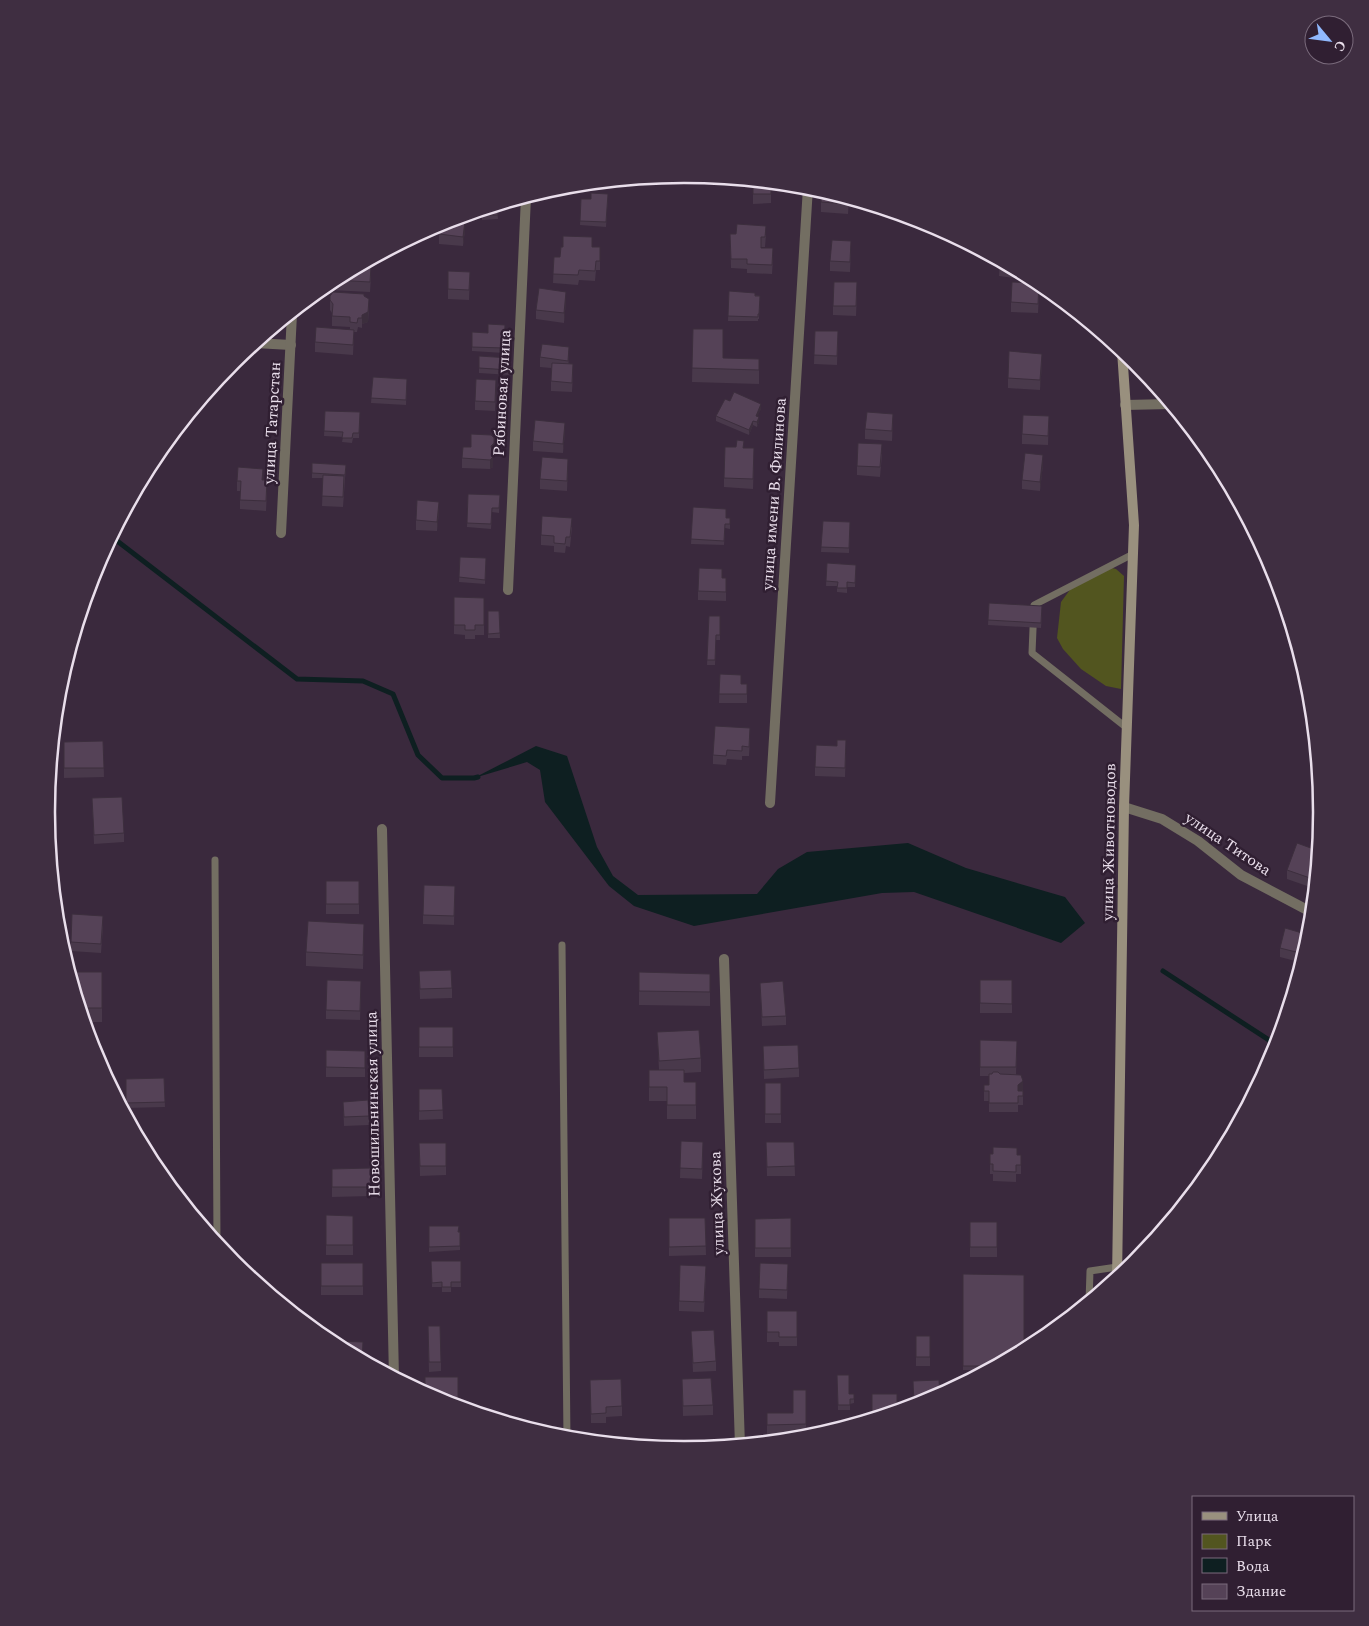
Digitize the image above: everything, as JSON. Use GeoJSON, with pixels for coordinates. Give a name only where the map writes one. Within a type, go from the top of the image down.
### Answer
{"type":"FeatureCollection","features":[{"type":"Feature","properties":{"kind":"main road","name":"улица Животноводов"},"geometry":{"type":"LineString","coordinates":[[1117,1270],[1124,807],[1134,525],[1123,361]]}},
{"type":"Feature","properties":{"kind":"street","name":"улица имени В. Филинова"},"geometry":{"type":"LineString","coordinates":[[770,803],[807,196]]}},
{"type":"Feature","properties":{"kind":"street","name":"Рябиновая улица"},"geometry":{"type":"LineString","coordinates":[[508,590],[526,204]]}},
{"type":"Feature","properties":{"kind":"street","name":"улица Татарстан"},"geometry":{"type":"LineString","coordinates":[[281,533],[292,322]]}},
{"type":"Feature","properties":{"kind":"street"},"geometry":{"type":"LineString","coordinates":[[264,344],[291,345]]}},
{"type":"Feature","properties":{"kind":"street"},"geometry":{"type":"LineString","coordinates":[[1126,405],[1163,404]]}},
{"type":"Feature","properties":{"kind":"street","name":"улица Титова"},"geometry":{"type":"LineString","coordinates":[[1124,807],[1162,819],[1198,841],[1241,875],[1307,910]]}},
{"type":"Feature","properties":{"kind":"street","name":"Новошильнинская улица"},"geometry":{"type":"LineString","coordinates":[[382,829],[394,1371]]}},
{"type":"Feature","properties":{"kind":"street","name":"улица Жукова"},"geometry":{"type":"LineString","coordinates":[[724,959],[740,1440]]}},
{"type":"Feature","properties":{"kind":"lane"},"geometry":{"type":"LineString","coordinates":[[1127,728],[1032,653],[1034,605],[1133,554]]}},
{"type":"Feature","properties":{"kind":"lane"},"geometry":{"type":"LineString","coordinates":[[215,860],[217,1234]]}},
{"type":"Feature","properties":{"kind":"lane"},"geometry":{"type":"LineString","coordinates":[[562,945],[567,1431]]}},
{"type":"Feature","properties":{"kind":"lane"},"geometry":{"type":"LineString","coordinates":[[1089,1295],[1090,1271],[1117,1267]]}},
{"type":"Feature","properties":{"kind":"green space"},"geometry":{"type":"Polygon","coordinates":[[[1108,567],[1116,569],[1124,576],[1121,689],[1106,686],[1081,669],[1063,649],[1057,638],[1061,602],[1072,587],[1108,567]]]}},
{"type":"Feature","properties":{"kind":"water"},"geometry":{"type":"Polygon","coordinates":[[[536,746],[567,756],[597,847],[613,876],[638,895],[757,894],[778,869],[807,852],[908,843],[966,868],[1065,897],[1085,923],[1061,943],[914,892],[882,893],[694,926],[634,906],[609,886],[545,802],[540,770],[527,762],[474,778],[536,746]]]}},
{"type":"Feature","properties":{"kind":"building"},"geometry":{"type":"Polygon","coordinates":[[[753,188],[771,190],[771,194],[753,194],[753,188]]]}},
{"type":"Feature","properties":{"kind":"building"},"geometry":{"type":"Polygon","coordinates":[[[591,193],[608,194],[606,222],[580,221],[581,199],[591,199],[591,193]]]}},
{"type":"Feature","properties":{"kind":"building"},"geometry":{"type":"Polygon","coordinates":[[[821,199],[840,203],[821,202],[821,199]]]}},
{"type":"Feature","properties":{"kind":"building"},"geometry":{"type":"Polygon","coordinates":[[[465,223],[463,237],[439,234],[444,231],[465,223]]]}},
{"type":"Feature","properties":{"kind":"building"},"geometry":{"type":"Polygon","coordinates":[[[737,224],[766,226],[765,237],[761,237],[761,248],[773,248],[772,265],[747,264],[747,259],[731,259],[730,234],[736,234],[737,224]]]}},
{"type":"Feature","properties":{"kind":"building"},"geometry":{"type":"Polygon","coordinates":[[[563,236],[592,237],[592,247],[600,247],[600,261],[596,261],[595,271],[579,270],[578,275],[553,274],[554,257],[560,257],[561,247],[563,247],[563,236]]]}},
{"type":"Feature","properties":{"kind":"building"},"geometry":{"type":"Polygon","coordinates":[[[832,240],[851,241],[850,262],[830,261],[832,240]]]}},
{"type":"Feature","properties":{"kind":"building"},"geometry":{"type":"Polygon","coordinates":[[[371,267],[370,282],[350,281],[371,267]]]}},
{"type":"Feature","properties":{"kind":"building"},"geometry":{"type":"Polygon","coordinates":[[[448,271],[470,272],[469,290],[448,289],[448,271]]]}},
{"type":"Feature","properties":{"kind":"building"},"geometry":{"type":"Polygon","coordinates":[[[834,282],[857,282],[856,306],[833,306],[834,282]]]}},
{"type":"Feature","properties":{"kind":"building"},"geometry":{"type":"Polygon","coordinates":[[[1012,282],[1022,282],[1039,293],[1038,304],[1011,302],[1012,282]]]}},
{"type":"Feature","properties":{"kind":"building"},"geometry":{"type":"Polygon","coordinates":[[[539,288],[566,292],[564,313],[536,310],[539,288]]]}},
{"type":"Feature","properties":{"kind":"building"},"geometry":{"type":"Polygon","coordinates":[[[729,291],[755,293],[755,296],[760,296],[758,317],[728,316],[729,291]]]}},
{"type":"Feature","properties":{"kind":"building"},"geometry":{"type":"Polygon","coordinates":[[[333,292],[364,294],[369,299],[368,312],[362,315],[362,318],[358,318],[357,323],[350,322],[350,317],[332,316],[333,304],[330,296],[333,292]]]}},
{"type":"Feature","properties":{"kind":"building"},"geometry":{"type":"Polygon","coordinates":[[[488,324],[505,325],[504,348],[472,347],[472,332],[488,333],[488,324]]]}},
{"type":"Feature","properties":{"kind":"building"},"geometry":{"type":"Polygon","coordinates":[[[316,327],[354,330],[353,345],[315,342],[316,327]]]}},
{"type":"Feature","properties":{"kind":"building"},"geometry":{"type":"Polygon","coordinates":[[[693,329],[723,329],[723,358],[759,359],[759,370],[692,368],[693,329]]]}},
{"type":"Feature","properties":{"kind":"building"},"geometry":{"type":"Polygon","coordinates":[[[815,331],[838,331],[837,356],[814,355],[815,331]]]}},
{"type":"Feature","properties":{"kind":"building"},"geometry":{"type":"Polygon","coordinates":[[[542,344],[569,347],[568,361],[540,357],[542,344]]]}},
{"type":"Feature","properties":{"kind":"building"},"geometry":{"type":"Polygon","coordinates":[[[1009,351],[1042,354],[1040,380],[1008,378],[1009,351]]]}},
{"type":"Feature","properties":{"kind":"building"},"geometry":{"type":"Polygon","coordinates":[[[479,356],[510,358],[510,370],[479,368],[479,356]]]}},
{"type":"Feature","properties":{"kind":"building"},"geometry":{"type":"Polygon","coordinates":[[[552,363],[573,364],[572,383],[551,381],[552,363]]]}},
{"type":"Feature","properties":{"kind":"building"},"geometry":{"type":"Polygon","coordinates":[[[373,377],[407,379],[406,400],[371,398],[373,377]]]}},
{"type":"Feature","properties":{"kind":"building"},"geometry":{"type":"Polygon","coordinates":[[[476,379],[496,380],[495,402],[475,401],[476,379]]]}},
{"type":"Feature","properties":{"kind":"building"},"geometry":{"type":"Polygon","coordinates":[[[734,392],[761,404],[756,416],[759,417],[757,422],[753,421],[749,430],[716,416],[725,399],[730,401],[734,392]]]}},
{"type":"Feature","properties":{"kind":"building"},"geometry":{"type":"Polygon","coordinates":[[[325,411],[360,412],[359,433],[353,433],[352,438],[342,438],[343,432],[324,431],[325,411]]]}},
{"type":"Feature","properties":{"kind":"building"},"geometry":{"type":"Polygon","coordinates":[[[867,412],[893,414],[892,431],[865,429],[867,412]]]}},
{"type":"Feature","properties":{"kind":"building"},"geometry":{"type":"Polygon","coordinates":[[[1023,415],[1049,416],[1048,436],[1022,434],[1023,415]]]}},
{"type":"Feature","properties":{"kind":"building"},"geometry":{"type":"Polygon","coordinates":[[[535,420],[565,423],[563,444],[533,441],[535,420]]]}},
{"type":"Feature","properties":{"kind":"building"},"geometry":{"type":"Polygon","coordinates":[[[471,434],[491,435],[494,438],[494,443],[491,446],[493,457],[490,460],[462,458],[463,447],[471,447],[471,434]]]}},
{"type":"Feature","properties":{"kind":"building"},"geometry":{"type":"Polygon","coordinates":[[[737,440],[744,441],[743,448],[754,448],[753,479],[724,478],[725,447],[736,447],[737,440]]]}},
{"type":"Feature","properties":{"kind":"building"},"geometry":{"type":"Polygon","coordinates":[[[858,443],[882,444],[880,467],[857,466],[858,443]]]}},
{"type":"Feature","properties":{"kind":"building"},"geometry":{"type":"Polygon","coordinates":[[[1025,453],[1043,455],[1040,482],[1022,480],[1025,453]]]}},
{"type":"Feature","properties":{"kind":"building"},"geometry":{"type":"Polygon","coordinates":[[[542,457],[568,459],[567,481],[540,479],[542,457]]]}},
{"type":"Feature","properties":{"kind":"building"},"geometry":{"type":"Polygon","coordinates":[[[312,463],[346,465],[345,475],[312,473],[312,463]]]}},
{"type":"Feature","properties":{"kind":"building"},"geometry":{"type":"Polygon","coordinates":[[[238,467],[263,469],[262,480],[267,480],[266,501],[240,500],[241,481],[237,481],[238,467]]]}},
{"type":"Feature","properties":{"kind":"building"},"geometry":{"type":"Polygon","coordinates":[[[323,475],[344,476],[343,497],[322,496],[323,475]]]}},
{"type":"Feature","properties":{"kind":"building"},"geometry":{"type":"Polygon","coordinates":[[[468,494],[500,495],[499,508],[492,508],[491,524],[467,523],[468,494]]]}},
{"type":"Feature","properties":{"kind":"building"},"geometry":{"type":"Polygon","coordinates":[[[417,500],[439,502],[437,522],[416,520],[417,500]]]}},
{"type":"Feature","properties":{"kind":"building"},"geometry":{"type":"Polygon","coordinates":[[[693,507],[726,509],[726,518],[730,518],[730,524],[725,524],[724,541],[691,539],[693,507]]]}},
{"type":"Feature","properties":{"kind":"building"},"geometry":{"type":"Polygon","coordinates":[[[542,516],[572,518],[570,537],[566,537],[565,544],[554,543],[554,536],[541,535],[542,516]]]}},
{"type":"Feature","properties":{"kind":"building"},"geometry":{"type":"Polygon","coordinates":[[[823,521],[850,522],[849,548],[821,547],[823,521]]]}},
{"type":"Feature","properties":{"kind":"building"},"geometry":{"type":"Polygon","coordinates":[[[460,557],[486,558],[485,580],[459,577],[460,557]]]}},
{"type":"Feature","properties":{"kind":"building"},"geometry":{"type":"Polygon","coordinates":[[[827,563],[856,565],[855,583],[847,582],[847,588],[837,588],[838,582],[826,581],[827,563]]]}},
{"type":"Feature","properties":{"kind":"building"},"geometry":{"type":"Polygon","coordinates":[[[699,568],[722,569],[722,578],[726,578],[726,592],[698,591],[699,568]]]}},
{"type":"Feature","properties":{"kind":"building"},"geometry":{"type":"Polygon","coordinates":[[[454,597],[484,598],[484,625],[475,625],[475,630],[465,630],[465,625],[454,625],[454,597]]]}},
{"type":"Feature","properties":{"kind":"building"},"geometry":{"type":"Polygon","coordinates":[[[989,603],[1042,606],[1041,623],[988,620],[989,603]]]}},
{"type":"Feature","properties":{"kind":"building"},"geometry":{"type":"Polygon","coordinates":[[[488,611],[499,611],[500,633],[488,634],[488,611]]]}},
{"type":"Feature","properties":{"kind":"building"},"geometry":{"type":"Polygon","coordinates":[[[709,616],[720,616],[720,635],[716,635],[715,660],[707,660],[709,616]]]}},
{"type":"Feature","properties":{"kind":"building"},"geometry":{"type":"Polygon","coordinates":[[[720,674],[741,675],[741,684],[747,684],[747,694],[719,694],[720,674]]]}},
{"type":"Feature","properties":{"kind":"building"},"geometry":{"type":"Polygon","coordinates":[[[715,726],[750,728],[749,747],[742,746],[742,751],[727,750],[726,756],[713,755],[715,726]]]}},
{"type":"Feature","properties":{"kind":"building"},"geometry":{"type":"Polygon","coordinates":[[[837,740],[846,740],[845,768],[815,767],[816,745],[837,746],[837,740]]]}},
{"type":"Feature","properties":{"kind":"building"},"geometry":{"type":"Polygon","coordinates":[[[103,741],[104,768],[64,768],[64,742],[103,741]]]}},
{"type":"Feature","properties":{"kind":"building"},"geometry":{"type":"Polygon","coordinates":[[[122,797],[124,833],[94,835],[92,798],[122,797]]]}},
{"type":"Feature","properties":{"kind":"building"},"geometry":{"type":"Polygon","coordinates":[[[1297,843],[1313,849],[1310,878],[1287,870],[1297,843]]]}},
{"type":"Feature","properties":{"kind":"building"},"geometry":{"type":"Polygon","coordinates":[[[326,881],[359,881],[359,904],[326,904],[326,881]]]}},
{"type":"Feature","properties":{"kind":"building"},"geometry":{"type":"Polygon","coordinates":[[[424,885],[455,886],[454,916],[423,915],[424,885]]]}},
{"type":"Feature","properties":{"kind":"building"},"geometry":{"type":"Polygon","coordinates":[[[72,914],[103,916],[101,944],[71,942],[72,914]]]}},
{"type":"Feature","properties":{"kind":"building"},"geometry":{"type":"Polygon","coordinates":[[[308,921],[364,924],[363,955],[306,952],[308,921]]]}},
{"type":"Feature","properties":{"kind":"building"},"geometry":{"type":"Polygon","coordinates":[[[1285,928],[1302,933],[1298,953],[1280,948],[1285,928]]]}},
{"type":"Feature","properties":{"kind":"building"},"geometry":{"type":"Polygon","coordinates":[[[451,970],[452,988],[420,989],[419,971],[451,970]]]}},
{"type":"Feature","properties":{"kind":"building"},"geometry":{"type":"Polygon","coordinates":[[[75,972],[102,972],[102,1008],[86,1008],[75,972]]]}},
{"type":"Feature","properties":{"kind":"building"},"geometry":{"type":"Polygon","coordinates":[[[639,972],[710,974],[710,992],[639,991],[639,972]]]}},
{"type":"Feature","properties":{"kind":"building"},"geometry":{"type":"Polygon","coordinates":[[[327,980],[361,981],[360,1011],[326,1010],[327,980]]]}},
{"type":"Feature","properties":{"kind":"building"},"geometry":{"type":"Polygon","coordinates":[[[980,980],[1012,980],[1012,1004],[980,1003],[980,980]]]}},
{"type":"Feature","properties":{"kind":"building"},"geometry":{"type":"Polygon","coordinates":[[[783,981],[786,1016],[762,1017],[760,983],[783,981]]]}},
{"type":"Feature","properties":{"kind":"building"},"geometry":{"type":"Polygon","coordinates":[[[419,1027],[453,1027],[453,1047],[419,1047],[419,1027]]]}},
{"type":"Feature","properties":{"kind":"building"},"geometry":{"type":"Polygon","coordinates":[[[699,1030],[701,1058],[659,1061],[657,1032],[699,1030]]]}},
{"type":"Feature","properties":{"kind":"building"},"geometry":{"type":"Polygon","coordinates":[[[980,1040],[1017,1041],[1016,1067],[980,1067],[980,1040]]]}},
{"type":"Feature","properties":{"kind":"building"},"geometry":{"type":"Polygon","coordinates":[[[798,1045],[799,1068],[764,1070],[763,1046],[798,1045]]]}},
{"type":"Feature","properties":{"kind":"building"},"geometry":{"type":"Polygon","coordinates":[[[326,1050],[365,1051],[365,1068],[326,1067],[326,1050]]]}},
{"type":"Feature","properties":{"kind":"building"},"geometry":{"type":"Polygon","coordinates":[[[649,1070],[684,1070],[684,1082],[696,1082],[696,1105],[667,1105],[667,1087],[649,1087],[649,1070]]]}},
{"type":"Feature","properties":{"kind":"building"},"geometry":{"type":"Polygon","coordinates":[[[993,1072],[1021,1075],[1023,1081],[1018,1085],[1018,1091],[1023,1091],[1023,1096],[1018,1096],[1018,1103],[989,1103],[989,1091],[984,1091],[984,1085],[989,1085],[989,1074],[993,1072]]]}},
{"type":"Feature","properties":{"kind":"building"},"geometry":{"type":"Polygon","coordinates":[[[164,1078],[165,1102],[126,1103],[126,1079],[164,1078]]]}},
{"type":"Feature","properties":{"kind":"building"},"geometry":{"type":"Polygon","coordinates":[[[765,1083],[781,1083],[781,1114],[765,1114],[765,1083]]]}},
{"type":"Feature","properties":{"kind":"building"},"geometry":{"type":"Polygon","coordinates":[[[419,1089],[442,1089],[443,1110],[419,1111],[419,1089]]]}},
{"type":"Feature","properties":{"kind":"building"},"geometry":{"type":"Polygon","coordinates":[[[368,1100],[369,1116],[344,1117],[343,1102],[368,1100]]]}},
{"type":"Feature","properties":{"kind":"building"},"geometry":{"type":"Polygon","coordinates":[[[681,1141],[703,1142],[702,1169],[680,1168],[681,1141]]]}},
{"type":"Feature","properties":{"kind":"building"},"geometry":{"type":"Polygon","coordinates":[[[766,1142],[794,1142],[795,1166],[767,1167],[766,1142]]]}},
{"type":"Feature","properties":{"kind":"building"},"geometry":{"type":"Polygon","coordinates":[[[419,1143],[446,1143],[446,1166],[420,1166],[419,1143]]]}},
{"type":"Feature","properties":{"kind":"building"},"geometry":{"type":"Polygon","coordinates":[[[993,1147],[1017,1148],[1017,1155],[1021,1155],[1021,1165],[1016,1165],[1016,1172],[993,1171],[993,1164],[990,1164],[990,1154],[993,1154],[993,1147]]]}},
{"type":"Feature","properties":{"kind":"building"},"geometry":{"type":"Polygon","coordinates":[[[371,1168],[371,1187],[332,1187],[332,1169],[371,1168]]]}},
{"type":"Feature","properties":{"kind":"building"},"geometry":{"type":"Polygon","coordinates":[[[326,1215],[353,1216],[353,1245],[326,1245],[326,1215]]]}},
{"type":"Feature","properties":{"kind":"building"},"geometry":{"type":"Polygon","coordinates":[[[669,1218],[705,1218],[706,1246],[669,1247],[669,1218]]]}},
{"type":"Feature","properties":{"kind":"building"},"geometry":{"type":"Polygon","coordinates":[[[791,1218],[791,1248],[755,1248],[755,1219],[791,1218]]]}},
{"type":"Feature","properties":{"kind":"building"},"geometry":{"type":"Polygon","coordinates":[[[970,1222],[997,1222],[997,1247],[970,1247],[970,1222]]]}},
{"type":"Feature","properties":{"kind":"building"},"geometry":{"type":"Polygon","coordinates":[[[429,1226],[459,1226],[460,1246],[429,1247],[429,1226]]]}},
{"type":"Feature","properties":{"kind":"building"},"geometry":{"type":"Polygon","coordinates":[[[431,1261],[461,1261],[461,1282],[451,1282],[451,1287],[442,1287],[442,1282],[432,1283],[431,1261]]]}},
{"type":"Feature","properties":{"kind":"building"},"geometry":{"type":"Polygon","coordinates":[[[321,1263],[363,1263],[363,1286],[321,1286],[321,1263]]]}},
{"type":"Feature","properties":{"kind":"building"},"geometry":{"type":"Polygon","coordinates":[[[760,1263],[788,1264],[787,1290],[759,1289],[760,1263]]]}},
{"type":"Feature","properties":{"kind":"building"},"geometry":{"type":"Polygon","coordinates":[[[680,1265],[706,1266],[704,1302],[679,1301],[680,1265]]]}},
{"type":"Feature","properties":{"kind":"building"},"geometry":{"type":"Polygon","coordinates":[[[963,1274],[1024,1275],[1024,1342],[985,1366],[963,1366],[963,1274]]]}},
{"type":"Feature","properties":{"kind":"building"},"geometry":{"type":"Polygon","coordinates":[[[767,1311],[797,1311],[797,1337],[779,1337],[779,1332],[767,1332],[767,1311]]]}},
{"type":"Feature","properties":{"kind":"building"},"geometry":{"type":"Polygon","coordinates":[[[428,1326],[440,1326],[441,1362],[429,1362],[428,1326]]]}},
{"type":"Feature","properties":{"kind":"building"},"geometry":{"type":"Polygon","coordinates":[[[714,1330],[716,1361],[693,1363],[691,1331],[714,1330]]]}},
{"type":"Feature","properties":{"kind":"building"},"geometry":{"type":"Polygon","coordinates":[[[916,1336],[930,1336],[930,1357],[916,1357],[916,1336]]]}},
{"type":"Feature","properties":{"kind":"building"},"geometry":{"type":"Polygon","coordinates":[[[343,1341],[363,1342],[362,1353],[343,1341]]]}},
{"type":"Feature","properties":{"kind":"building"},"geometry":{"type":"Polygon","coordinates":[[[837,1375],[849,1375],[849,1394],[854,1394],[854,1399],[850,1399],[850,1405],[838,1405],[837,1375]]]}},
{"type":"Feature","properties":{"kind":"building"},"geometry":{"type":"Polygon","coordinates":[[[425,1377],[458,1377],[458,1399],[444,1395],[425,1386],[425,1377]]]}},
{"type":"Feature","properties":{"kind":"building"},"geometry":{"type":"Polygon","coordinates":[[[711,1378],[713,1405],[683,1406],[682,1379],[711,1378]]]}},
{"type":"Feature","properties":{"kind":"building"},"geometry":{"type":"Polygon","coordinates":[[[621,1379],[622,1406],[606,1407],[606,1413],[591,1414],[590,1380],[621,1379]]]}},
{"type":"Feature","properties":{"kind":"building"},"geometry":{"type":"Polygon","coordinates":[[[939,1380],[940,1389],[914,1399],[913,1381],[939,1380]]]}},
{"type":"Feature","properties":{"kind":"building"},"geometry":{"type":"Polygon","coordinates":[[[793,1390],[806,1390],[806,1424],[767,1425],[767,1413],[793,1413],[793,1390]]]}},
{"type":"Feature","properties":{"kind":"building"},"geometry":{"type":"Polygon","coordinates":[[[872,1394],[897,1394],[897,1405],[872,1414],[872,1394]]]}},
{"type":"Feature","properties":{"kind":"waterway"},"geometry":{"type":"LineString","coordinates":[[117,541],[297,679],[363,681],[393,694],[418,755],[442,778],[478,777]]}},
{"type":"Feature","properties":{"kind":"waterway"},"geometry":{"type":"LineString","coordinates":[[1163,971],[1271,1041]]}}]}
